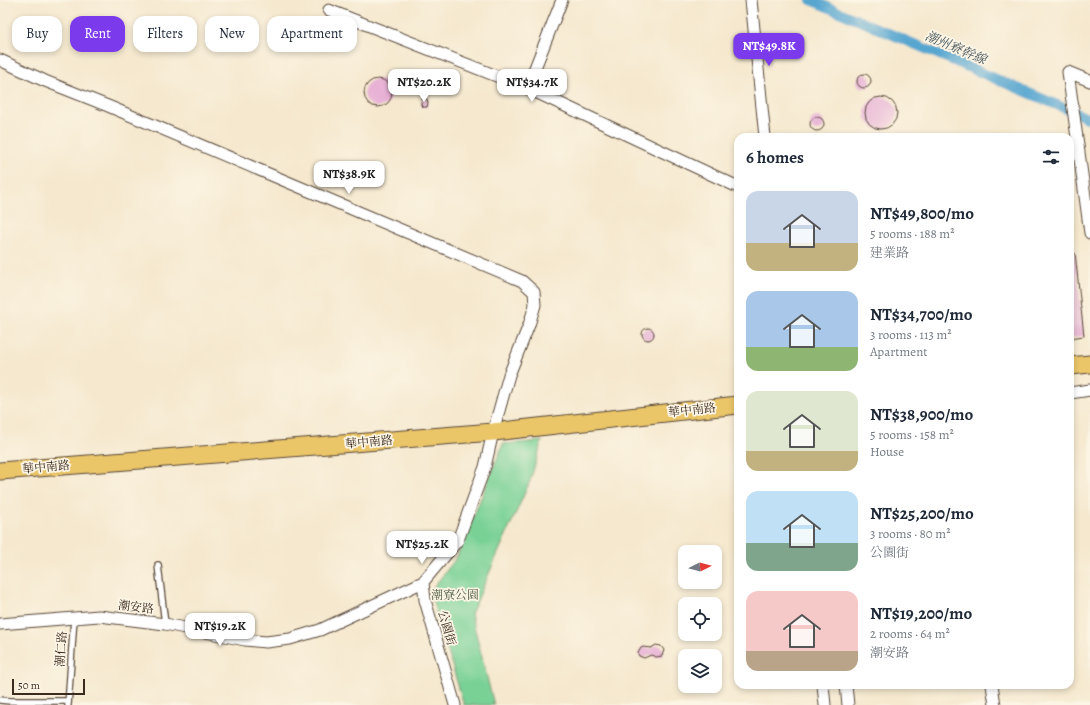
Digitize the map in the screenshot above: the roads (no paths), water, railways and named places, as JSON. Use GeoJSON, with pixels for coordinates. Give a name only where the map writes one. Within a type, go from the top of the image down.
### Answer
{"type":"FeatureCollection","features":[{"type":"Feature","properties":{"kind":"main road"},"geometry":{"type":"LineString","coordinates":[[1074,366],[1090,364]]}},
{"type":"Feature","properties":{"kind":"main road","name":"華中南路"},"geometry":{"type":"LineString","coordinates":[[0,471],[493,432],[734,405]]}},
{"type":"Feature","properties":{"kind":"street"},"geometry":{"type":"LineString","coordinates":[[527,88],[562,0]]}},
{"type":"Feature","properties":{"kind":"street"},"geometry":{"type":"LineString","coordinates":[[751,0],[765,133]]}},
{"type":"Feature","properties":{"kind":"street"},"geometry":{"type":"LineString","coordinates":[[329,10],[527,88],[734,185]]}},
{"type":"Feature","properties":{"kind":"street"},"geometry":{"type":"LineString","coordinates":[[0,60],[45,81],[116,109],[522,281],[534,292],[535,305],[529,325],[509,375],[485,467],[458,540],[423,582]]}},
{"type":"Feature","properties":{"kind":"street"},"geometry":{"type":"LineString","coordinates":[[1090,81],[1068,72],[1090,233]]}},
{"type":"Feature","properties":{"kind":"street"},"geometry":{"type":"LineString","coordinates":[[1074,392],[1090,390]]}},
{"type":"Feature","properties":{"kind":"street","name":"潮安路"},"geometry":{"type":"LineString","coordinates":[[0,624],[99,616],[165,624],[245,640],[266,642],[290,639],[320,630],[423,582]]}},
{"type":"Feature","properties":{"kind":"street","name":"公園街"},"geometry":{"type":"LineString","coordinates":[[423,582],[425,600],[455,705]]}},
{"type":"Feature","properties":{"kind":"street"},"geometry":{"type":"LineString","coordinates":[[823,689],[825,705]]}},
{"type":"Feature","properties":{"kind":"street"},"geometry":{"type":"LineString","coordinates":[[846,689],[848,705]]}},
{"type":"Feature","properties":{"kind":"street"},"geometry":{"type":"LineString","coordinates":[[992,689],[994,705]]}},
{"type":"Feature","properties":{"kind":"lane"},"geometry":{"type":"LineString","coordinates":[[158,566],[165,624]]}},
{"type":"Feature","properties":{"kind":"lane","name":"潮仁路"},"geometry":{"type":"LineString","coordinates":[[68,703],[74,618]]}},
{"type":"Feature","properties":{"kind":"lane"},"geometry":{"type":"LineString","coordinates":[[0,700],[10,702],[68,703]]}},
{"type":"Feature","properties":{"kind":"waterway","name":"潮州寮幹線"},"geometry":{"type":"LineString","coordinates":[[811,0],[1090,119]]}},
{"type":"Feature","properties":{"kind":"park label","name":"潮寮公園"},"geometry":{"type":"Point","coordinates":[455,595]}}]}
